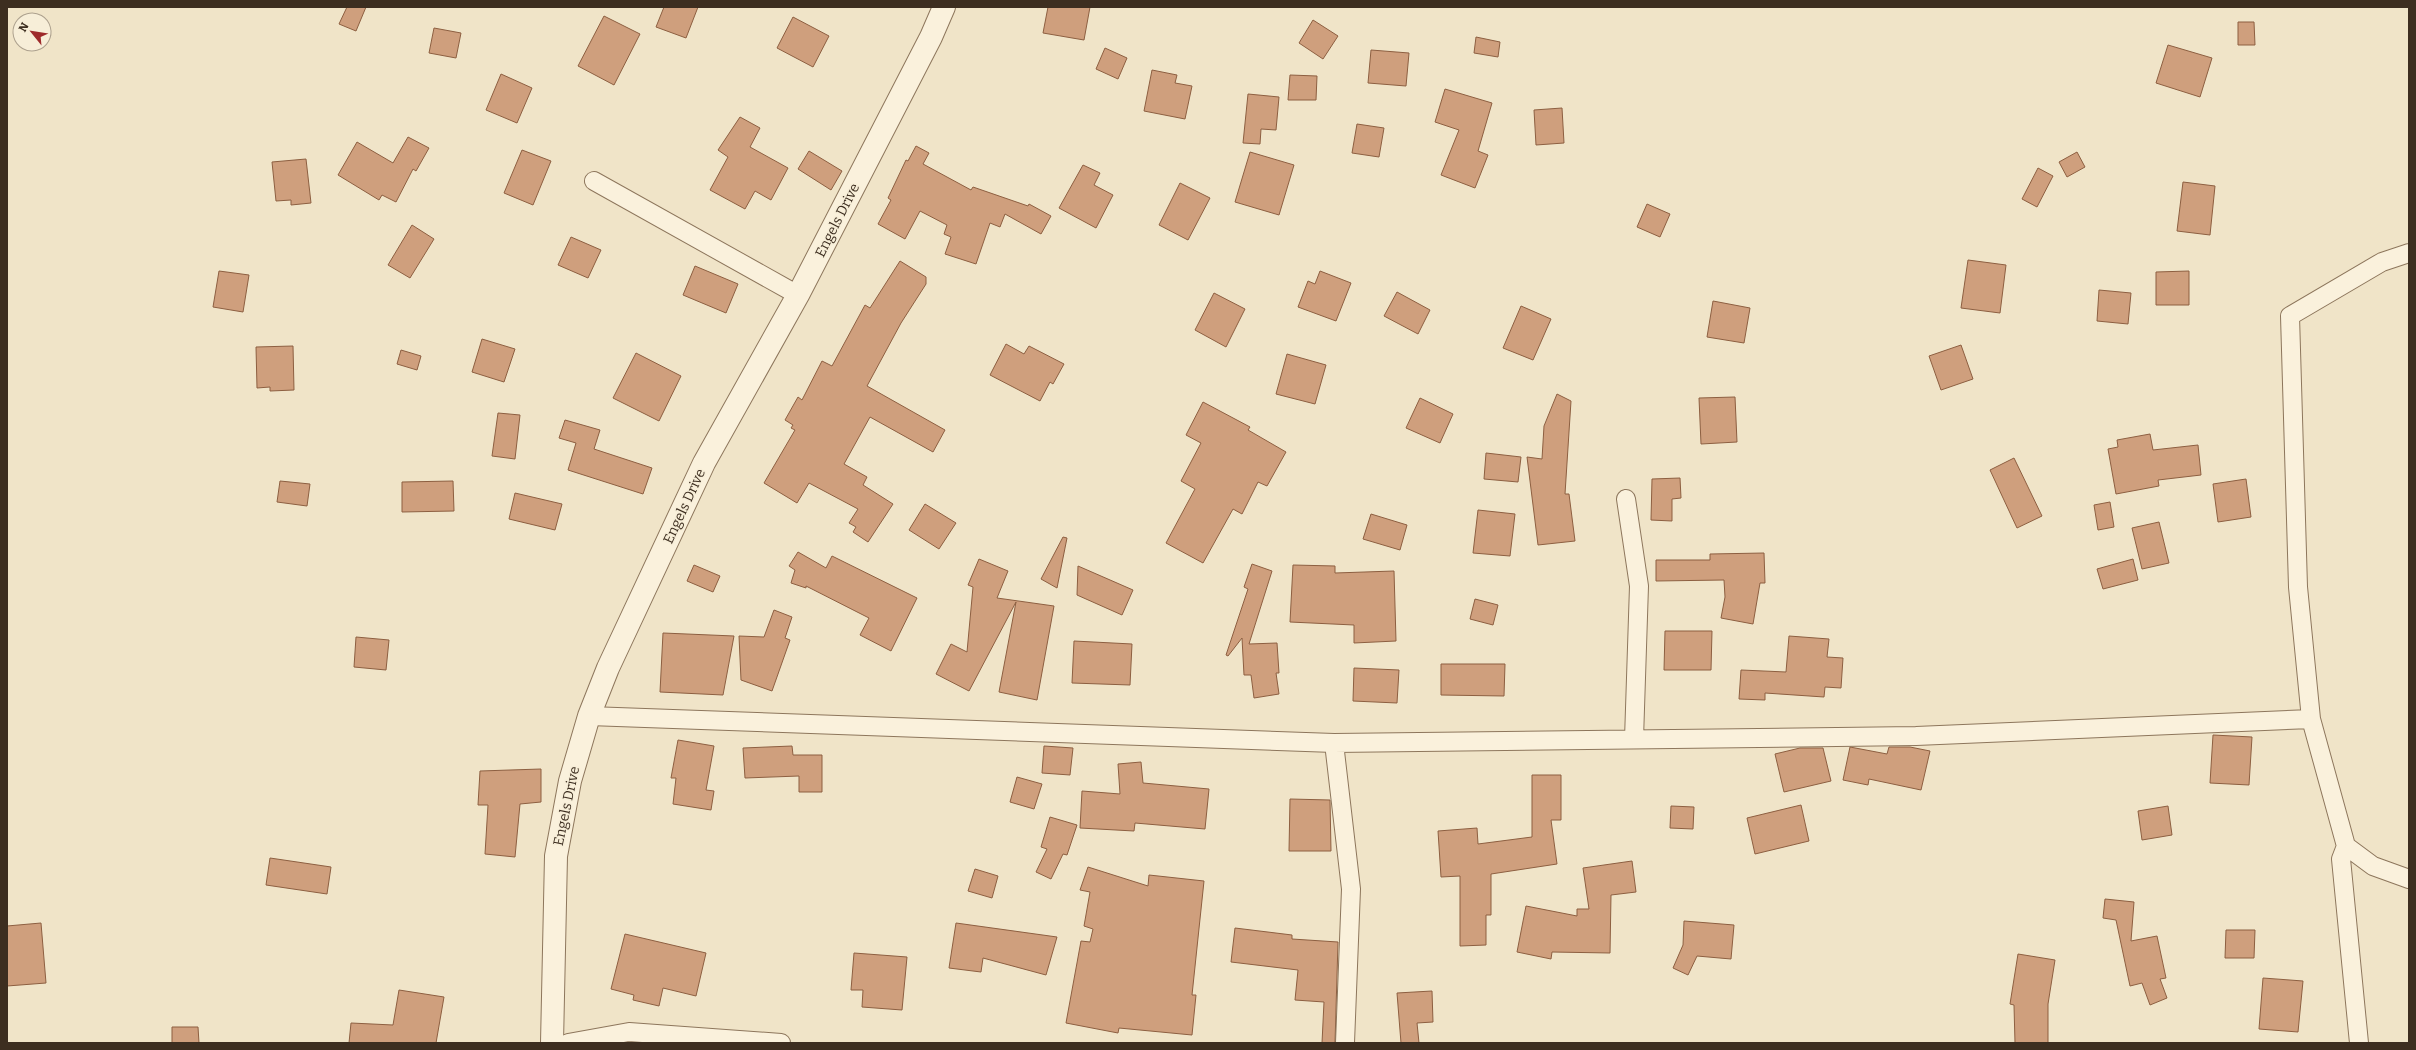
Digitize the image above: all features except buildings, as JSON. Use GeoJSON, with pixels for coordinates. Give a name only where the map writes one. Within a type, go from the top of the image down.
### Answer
{"type":"FeatureCollection","features":[{"type":"Feature","properties":{"kind":"street","name":"Engels Drive"},"geometry":{"type":"LineString","coordinates":[[552,1043],[556,856],[570,781],[588,716],[608,668],[704,463],[798,295],[931,37],[944,7]]}},
{"type":"Feature","properties":{"kind":"street"},"geometry":{"type":"LineString","coordinates":[[594,181],[798,295]]}},
{"type":"Feature","properties":{"kind":"street"},"geometry":{"type":"LineString","coordinates":[[2359,1043],[2342,860],[2346,846],[2311,720],[2298,587],[2290,316],[2382,262],[2409,253]]}},
{"type":"Feature","properties":{"kind":"street"},"geometry":{"type":"LineString","coordinates":[[1626,499],[1639,586],[1634,739]]}},
{"type":"Feature","properties":{"kind":"street"},"geometry":{"type":"LineString","coordinates":[[588,716],[1334,743],[1916,736],[2311,720]]}},
{"type":"Feature","properties":{"kind":"street"},"geometry":{"type":"LineString","coordinates":[[1334,743],[1351,889],[1344,1043]]}},
{"type":"Feature","properties":{"kind":"street"},"geometry":{"type":"LineString","coordinates":[[2346,846],[2373,866],[2409,879]]}},
{"type":"Feature","properties":{"kind":"street"},"geometry":{"type":"LineString","coordinates":[[568,1043],[629,1032],[781,1043]]}}]}
